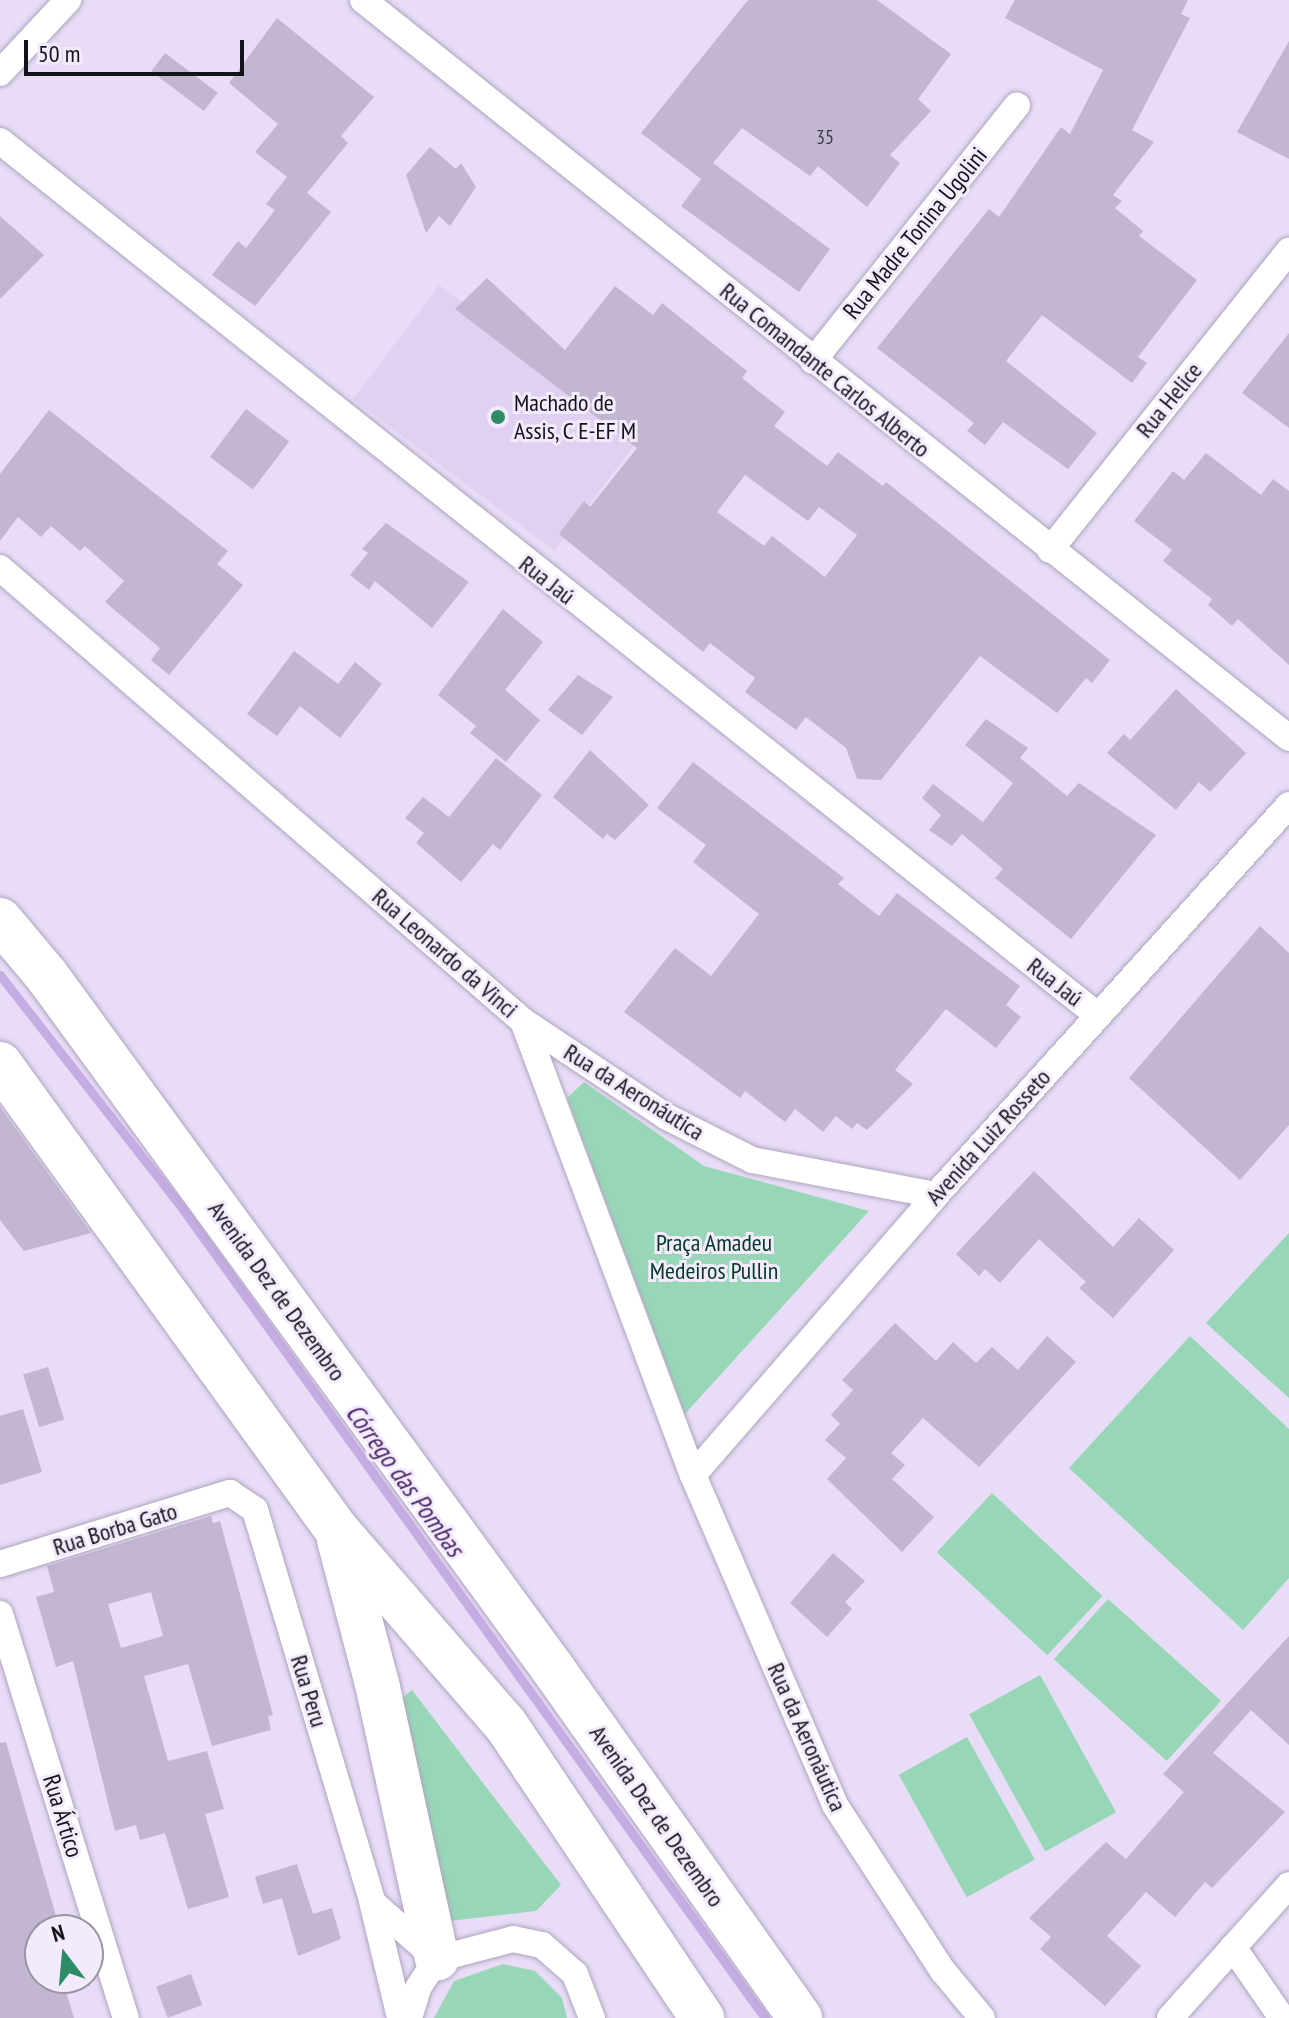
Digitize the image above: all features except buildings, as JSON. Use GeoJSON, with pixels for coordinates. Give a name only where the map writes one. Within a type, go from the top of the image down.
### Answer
{"type":"FeatureCollection","features":[{"type":"Feature","properties":{"kind":"highway"},"geometry":{"type":"LineString","coordinates":[[0,898],[47,976]]}},
{"type":"Feature","properties":{"kind":"highway","name":"Avenida Dez de Dezembro"},"geometry":{"type":"LineString","coordinates":[[0,920],[47,976],[553,1669],[800,2018]]}},
{"type":"Feature","properties":{"kind":"highway"},"geometry":{"type":"LineString","coordinates":[[0,1064],[336,1529],[506,1725],[702,2018]]}},
{"type":"Feature","properties":{"kind":"highway"},"geometry":{"type":"LineString","coordinates":[[336,1529],[378,1688],[437,1959]]}},
{"type":"Feature","properties":{"kind":"street"},"geometry":{"type":"LineString","coordinates":[[0,73],[68,0]]}},
{"type":"Feature","properties":{"kind":"street","name":"Rua Comandante Carlos Alberto"},"geometry":{"type":"LineString","coordinates":[[363,0],[1289,738]]}},
{"type":"Feature","properties":{"kind":"street","name":"Rua Madre Tonina Ugolini"},"geometry":{"type":"LineString","coordinates":[[813,361],[1017,105]]}},
{"type":"Feature","properties":{"kind":"street","name":"Rua Jaú"},"geometry":{"type":"LineString","coordinates":[[0,141],[1097,1015]]}},
{"type":"Feature","properties":{"kind":"street","name":"Rua Helice"},"geometry":{"type":"LineString","coordinates":[[1050,550],[1289,251]]}},
{"type":"Feature","properties":{"kind":"street","name":"Rua Leonardo da Vinci"},"geometry":{"type":"LineString","coordinates":[[0,568],[523,1021],[693,1475]]}},
{"type":"Feature","properties":{"kind":"street","name":"Avenida Luiz Rosseto"},"geometry":{"type":"LineString","coordinates":[[693,1475],[936,1195],[1289,805]]}},
{"type":"Feature","properties":{"kind":"street","name":"Rua da Aeronáutica"},"geometry":{"type":"LineString","coordinates":[[523,1021],[667,1117],[752,1160],[936,1195]]}},
{"type":"Feature","properties":{"kind":"street","name":"Rua da Aeronáutica"},"geometry":{"type":"LineString","coordinates":[[693,1475],[835,1805],[943,1971],[982,2018]]}},
{"type":"Feature","properties":{"kind":"street","name":"Rua Borba Gato"},"geometry":{"type":"LineString","coordinates":[[0,1564],[230,1493]]}},
{"type":"Feature","properties":{"kind":"street","name":"Rua Peru"},"geometry":{"type":"LineString","coordinates":[[230,1493],[255,1510],[372,1901],[400,2018]]}},
{"type":"Feature","properties":{"kind":"street","name":"Rua Ártico"},"geometry":{"type":"LineString","coordinates":[[0,1614],[126,2018]]}},
{"type":"Feature","properties":{"kind":"street"},"geometry":{"type":"LineString","coordinates":[[1170,2018],[1289,1885]]}},
{"type":"Feature","properties":{"kind":"street"},"geometry":{"type":"LineString","coordinates":[[372,1901],[437,1959]]}},
{"type":"Feature","properties":{"kind":"street"},"geometry":{"type":"LineString","coordinates":[[409,2018],[418,1988],[437,1959],[513,1939],[542,1945],[575,1974],[592,2018]]}},
{"type":"Feature","properties":{"kind":"street"},"geometry":{"type":"LineString","coordinates":[[1233,1947],[1282,2018]]}},
{"type":"Feature","properties":{"kind":"shaded area","name":"Machado de Assis, C E-EF M"},"geometry":{"type":"Polygon","coordinates":[[[439,285],[640,437],[554,551],[353,399],[439,285]]]}},
{"type":"Feature","properties":{"kind":"green space","name":"Praça Amadeu Medeiros Pullin"},"geometry":{"type":"Polygon","coordinates":[[[584,1082],[704,1166],[869,1211],[685,1414],[567,1098],[584,1082]]]}},
{"type":"Feature","properties":{"kind":"green space"},"geometry":{"type":"Polygon","coordinates":[[[1289,1233],[1289,1398],[1206,1323],[1289,1233]]]}},
{"type":"Feature","properties":{"kind":"green space"},"geometry":{"type":"Polygon","coordinates":[[[1190,1336],[1289,1429],[1289,1578],[1243,1630],[1069,1468],[1190,1336]]]}},
{"type":"Feature","properties":{"kind":"green space"},"geometry":{"type":"Polygon","coordinates":[[[992,1493],[1102,1596],[1047,1655],[937,1552],[992,1493]]]}},
{"type":"Feature","properties":{"kind":"green space"},"geometry":{"type":"Polygon","coordinates":[[[1108,1599],[1221,1701],[1167,1761],[1054,1659],[1108,1599]]]}},
{"type":"Feature","properties":{"kind":"green space"},"geometry":{"type":"Polygon","coordinates":[[[1040,1675],[1116,1812],[1045,1852],[969,1714],[1040,1675]]]}},
{"type":"Feature","properties":{"kind":"green space"},"geometry":{"type":"Polygon","coordinates":[[[412,1690],[561,1885],[536,1911],[440,1922],[398,1701],[412,1690]]]}},
{"type":"Feature","properties":{"kind":"green space"},"geometry":{"type":"Polygon","coordinates":[[[967,1737],[1035,1859],[967,1897],[899,1775],[967,1737]]]}},
{"type":"Feature","properties":{"kind":"green space"},"geometry":{"type":"Polygon","coordinates":[[[503,1964],[535,1971],[562,1998],[567,2018],[434,2018],[454,1981],[503,1964]]]}},
{"type":"Feature","properties":{"kind":"waterway","name":"Córrego das Pombas"},"geometry":{"type":"LineString","coordinates":[[0,975],[182,1208],[765,2018]]}},
{"type":"Feature","properties":{"kind":"place","name":"Machado de Assis, C E-EF M"},"geometry":{"type":"Point","coordinates":[498,417]}}]}
